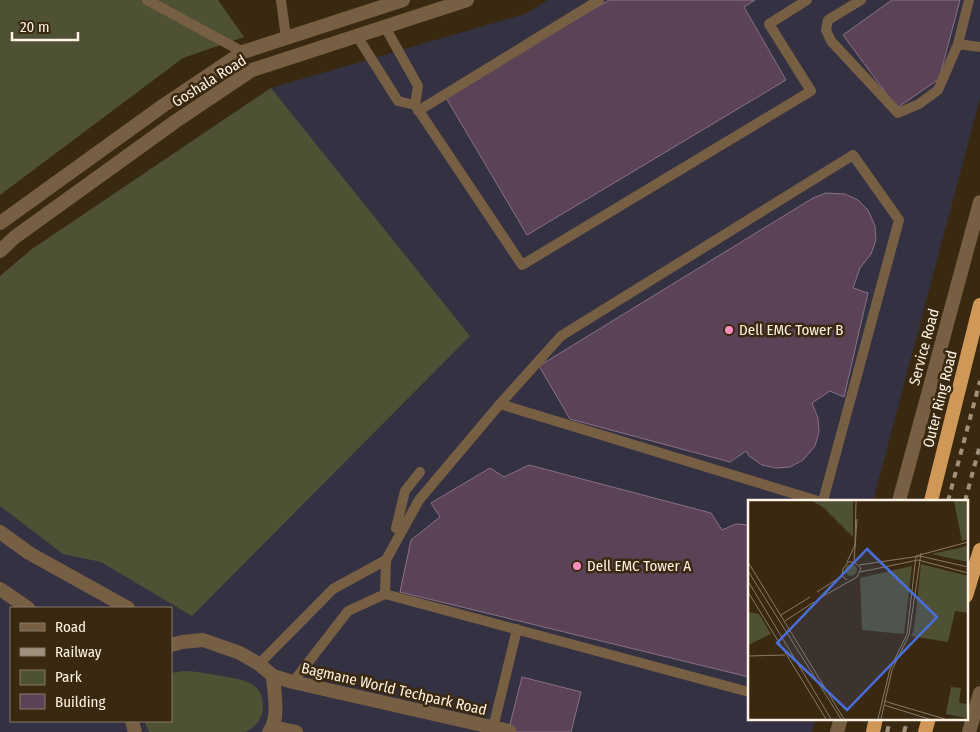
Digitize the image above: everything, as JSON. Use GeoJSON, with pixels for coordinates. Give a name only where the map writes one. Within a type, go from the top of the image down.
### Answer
{"type":"FeatureCollection","features":[{"type":"Feature","properties":{"kind":"highway","name":"Outer Ring Road"},"geometry":{"type":"LineString","coordinates":[[931,500],[980,305]]}},
{"type":"Feature","properties":{"kind":"highway"},"geometry":{"type":"LineString","coordinates":[[968,589],[980,550]]}},
{"type":"Feature","properties":{"kind":"street","name":"Goshala Road"},"geometry":{"type":"LineString","coordinates":[[0,223],[164,105],[243,52],[404,0]]}},
{"type":"Feature","properties":{"kind":"street","name":"Goshala Road"},"geometry":{"type":"LineString","coordinates":[[0,251],[15,237],[176,121],[252,70],[467,0]]}},
{"type":"Feature","properties":{"kind":"street"},"geometry":{"type":"LineString","coordinates":[[286,38],[293,57]]}},
{"type":"Feature","properties":{"kind":"street"},"geometry":{"type":"LineString","coordinates":[[243,52],[252,70]]}},
{"type":"Feature","properties":{"kind":"street","name":"Service Road"},"geometry":{"type":"LineString","coordinates":[[899,500],[980,202]]}},
{"type":"Feature","properties":{"kind":"street"},"geometry":{"type":"LineString","coordinates":[[0,532],[30,553],[126,607]]}},
{"type":"Feature","properties":{"kind":"street"},"geometry":{"type":"LineString","coordinates":[[0,589],[27,607]]}},
{"type":"Feature","properties":{"kind":"street"},"geometry":{"type":"LineString","coordinates":[[172,645],[203,640],[240,653],[259,664],[273,676],[275,702],[271,729],[296,732]]}},
{"type":"Feature","properties":{"kind":"street","name":"Bagmane World Techpark Road"},"geometry":{"type":"LineString","coordinates":[[273,676],[509,731]]}},
{"type":"Feature","properties":{"kind":"street"},"geometry":{"type":"LineString","coordinates":[[969,732],[980,693]]}},
{"type":"Feature","properties":{"kind":"lane"},"geometry":{"type":"LineString","coordinates":[[148,0],[243,52]]}},
{"type":"Feature","properties":{"kind":"lane"},"geometry":{"type":"LineString","coordinates":[[281,0],[286,38]]}},
{"type":"Feature","properties":{"kind":"lane"},"geometry":{"type":"LineString","coordinates":[[417,108],[599,0]]}},
{"type":"Feature","properties":{"kind":"lane"},"geometry":{"type":"LineString","coordinates":[[357,36],[398,101],[417,108],[522,265],[812,91],[769,24],[807,0]]}},
{"type":"Feature","properties":{"kind":"lane"},"geometry":{"type":"LineString","coordinates":[[860,0],[828,20],[826,30],[831,41],[898,114],[919,104],[938,90],[958,44],[970,0]]}},
{"type":"Feature","properties":{"kind":"lane"},"geometry":{"type":"LineString","coordinates":[[385,27],[418,86],[417,108]]}},
{"type":"Feature","properties":{"kind":"lane"},"geometry":{"type":"LineString","coordinates":[[958,44],[980,47]]}},
{"type":"Feature","properties":{"kind":"lane"},"geometry":{"type":"LineString","coordinates":[[385,594],[386,560],[420,500],[500,404],[561,336],[853,155],[898,220],[823,500]]}},
{"type":"Feature","properties":{"kind":"lane"},"geometry":{"type":"LineString","coordinates":[[500,404],[815,500]]}},
{"type":"Feature","properties":{"kind":"lane"},"geometry":{"type":"LineString","coordinates":[[402,530],[396,528],[405,491],[420,472]]}},
{"type":"Feature","properties":{"kind":"lane"},"geometry":{"type":"LineString","coordinates":[[259,664],[333,589],[386,560]]}},
{"type":"Feature","properties":{"kind":"lane"},"geometry":{"type":"LineString","coordinates":[[293,682],[348,611],[385,594],[748,692]]}},
{"type":"Feature","properties":{"kind":"lane"},"geometry":{"type":"LineString","coordinates":[[492,728],[517,629]]}},
{"type":"Feature","properties":{"kind":"shaded area"},"geometry":{"type":"Polygon","coordinates":[[[548,0],[980,0],[980,98],[873,500],[748,500],[748,720],[815,720],[812,732],[0,732],[0,276],[32,249],[271,88],[525,14],[548,0]]]}},
{"type":"Feature","properties":{"kind":"green space"},"geometry":{"type":"Polygon","coordinates":[[[0,0],[218,0],[244,37],[183,58],[0,195],[0,0]]]}},
{"type":"Feature","properties":{"kind":"green space"},"geometry":{"type":"Polygon","coordinates":[[[271,88],[470,336],[192,616],[101,562],[63,554],[0,506],[0,276],[32,249],[271,88]]]}},
{"type":"Feature","properties":{"kind":"green space"},"geometry":{"type":"Polygon","coordinates":[[[183,671],[203,673],[250,683],[260,692],[263,708],[261,716],[252,728],[245,732],[149,732],[144,722],[172,722],[172,673],[183,671]]]}},
{"type":"Feature","properties":{"kind":"building"},"geometry":{"type":"Polygon","coordinates":[[[609,0],[755,0],[744,7],[786,80],[527,235],[445,96],[609,0]]]}},
{"type":"Feature","properties":{"kind":"building"},"geometry":{"type":"Polygon","coordinates":[[[892,0],[960,0],[939,79],[897,108],[843,35],[892,0]]]}},
{"type":"Feature","properties":{"kind":"building","name":"Dell EMC Tower B"},"geometry":{"type":"Polygon","coordinates":[[[826,193],[845,194],[858,200],[868,210],[875,226],[876,240],[871,254],[860,268],[853,288],[868,293],[844,397],[830,391],[812,403],[818,418],[819,432],[815,446],[803,460],[790,467],[776,468],[762,465],[749,456],[746,451],[730,462],[570,419],[539,366],[813,198],[826,193]]]}},
{"type":"Feature","properties":{"kind":"building","name":"Dell EMC Tower A"},"geometry":{"type":"Polygon","coordinates":[[[529,465],[711,513],[722,530],[736,524],[748,525],[748,677],[400,592],[411,540],[440,517],[431,503],[490,468],[504,477],[529,465]]]}},
{"type":"Feature","properties":{"kind":"building"},"geometry":{"type":"Polygon","coordinates":[[[522,677],[581,692],[571,732],[508,732],[522,677]]]}},
{"type":"Feature","properties":{"kind":"railway"},"geometry":{"type":"LineString","coordinates":[[948,500],[980,381]]}},
{"type":"Feature","properties":{"kind":"railway"},"geometry":{"type":"LineString","coordinates":[[965,500],[980,445]]}},
{"type":"Feature","properties":{"kind":"railway"},"geometry":{"type":"LineString","coordinates":[[887,732],[890,720]]}},
{"type":"Feature","properties":{"kind":"railway"},"geometry":{"type":"LineString","coordinates":[[904,732],[907,720]]}},
{"type":"Feature","properties":{"kind":"place","name":"Dell EMC Tower B"},"geometry":{"type":"Point","coordinates":[729,330]}},
{"type":"Feature","properties":{"kind":"place","name":"Dell EMC Tower A"},"geometry":{"type":"Point","coordinates":[577,566]}}]}
